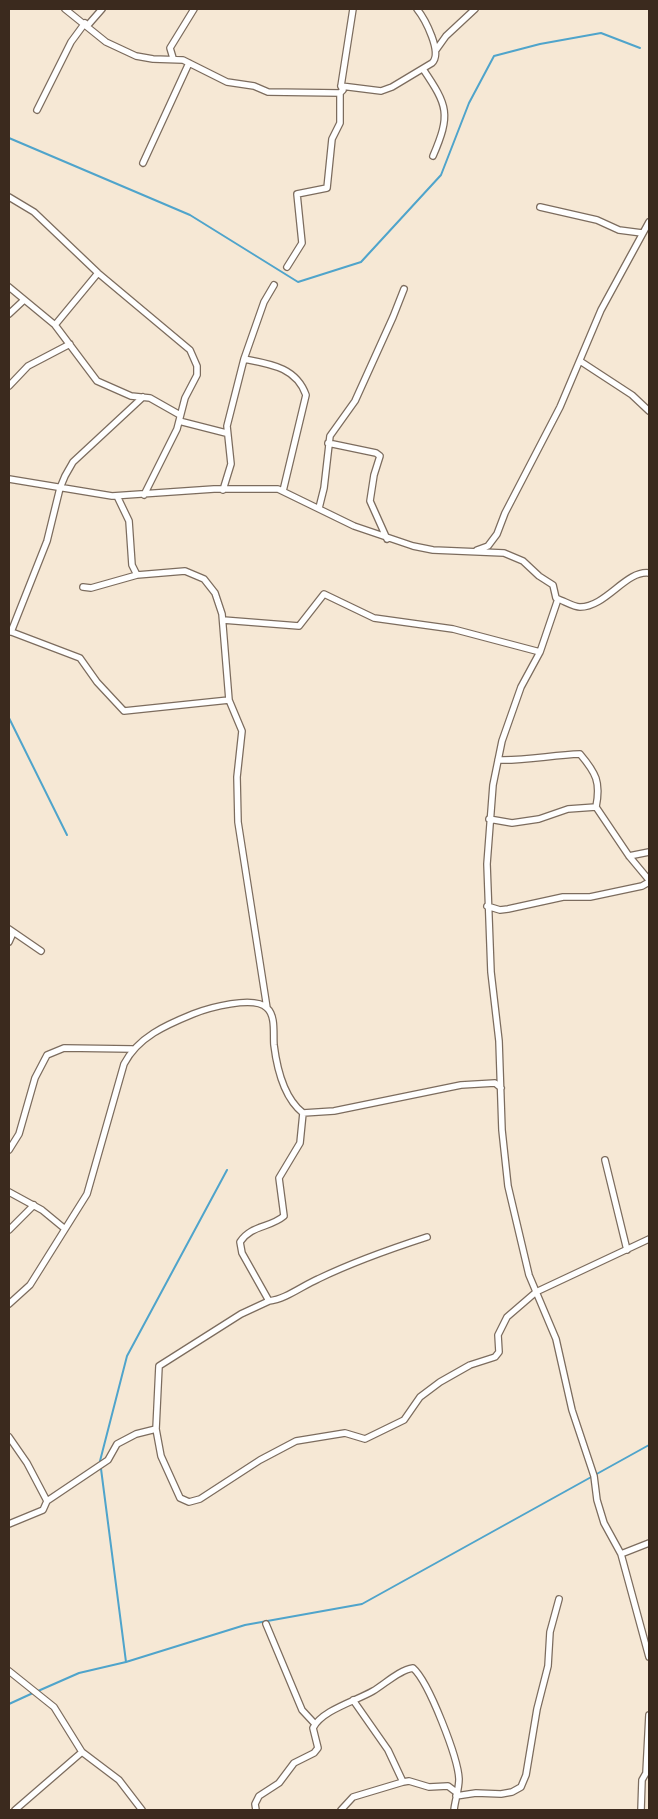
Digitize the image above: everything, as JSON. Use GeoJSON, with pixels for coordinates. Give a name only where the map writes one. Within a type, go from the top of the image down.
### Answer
{"type":"FeatureCollection","features":[{"type":"Feature","properties":{"kind":"street"},"geometry":{"type":"LineString","coordinates":[[65,9],[106,42],[129,53],[153,59],[173,58],[189,63],[227,82],[254,86],[268,92],[340,93]]}},
{"type":"Feature","properties":{"kind":"street"},"geometry":{"type":"LineString","coordinates":[[37,110],[63,56],[86,24],[102,9]]}},
{"type":"Feature","properties":{"kind":"street"},"geometry":{"type":"LineString","coordinates":[[173,58],[170,48],[192,9]]}},
{"type":"Feature","properties":{"kind":"street"},"geometry":{"type":"LineString","coordinates":[[287,267],[302,243],[296,194],[328,188],[332,139],[340,122],[340,93],[343,90],[341,86],[353,9]]}},
{"type":"Feature","properties":{"kind":"street"},"geometry":{"type":"LineString","coordinates":[[417,9],[436,50]]}},
{"type":"Feature","properties":{"kind":"street"},"geometry":{"type":"LineString","coordinates":[[341,86],[381,91],[392,88],[435,60],[436,50],[446,36],[475,9]]}},
{"type":"Feature","properties":{"kind":"street"},"geometry":{"type":"LineString","coordinates":[[143,163],[189,63]]}},
{"type":"Feature","properties":{"kind":"street"},"geometry":{"type":"LineString","coordinates":[[423,68],[445,107],[446,122],[433,156]]}},
{"type":"Feature","properties":{"kind":"street"},"geometry":{"type":"LineString","coordinates":[[9,197],[34,212],[98,273],[190,350],[198,370],[184,398],[177,429],[144,495]]}},
{"type":"Feature","properties":{"kind":"street"},"geometry":{"type":"LineString","coordinates":[[540,207],[597,220],[619,230],[642,233]]}},
{"type":"Feature","properties":{"kind":"street"},"geometry":{"type":"LineString","coordinates":[[473,552],[488,546],[497,534],[505,514],[560,408],[601,310],[649,222]]}},
{"type":"Feature","properties":{"kind":"street"},"geometry":{"type":"LineString","coordinates":[[55,325],[98,273]]}},
{"type":"Feature","properties":{"kind":"street"},"geometry":{"type":"LineString","coordinates":[[224,490],[231,464],[226,433],[244,359],[264,302],[274,285]]}},
{"type":"Feature","properties":{"kind":"street"},"geometry":{"type":"LineString","coordinates":[[9,287],[55,325],[97,381],[131,396],[150,398],[179,418],[226,433]]}},
{"type":"Feature","properties":{"kind":"street"},"geometry":{"type":"LineString","coordinates":[[319,508],[324,488],[328,443],[334,428],[355,400],[404,289]]}},
{"type":"Feature","properties":{"kind":"street"},"geometry":{"type":"LineString","coordinates":[[9,314],[24,300]]}},
{"type":"Feature","properties":{"kind":"street"},"geometry":{"type":"LineString","coordinates":[[9,386],[28,366],[70,344]]}},
{"type":"Feature","properties":{"kind":"street"},"geometry":{"type":"LineString","coordinates":[[244,359],[278,366],[287,371],[301,382],[306,395],[282,491]]}},
{"type":"Feature","properties":{"kind":"street"},"geometry":{"type":"LineString","coordinates":[[580,361],[632,395],[649,411]]}},
{"type":"Feature","properties":{"kind":"street"},"geometry":{"type":"LineString","coordinates":[[143,397],[73,462],[60,488],[47,541],[10,631],[80,658],[97,682],[124,711],[229,700]]}},
{"type":"Feature","properties":{"kind":"street"},"geometry":{"type":"LineString","coordinates":[[328,443],[379,455],[380,459],[374,475],[370,501],[387,539]]}},
{"type":"Feature","properties":{"kind":"street"},"geometry":{"type":"LineString","coordinates":[[9,479],[117,496],[267,488],[282,491],[387,539],[433,550],[504,553],[523,561],[539,576],[553,585],[556,598],[580,607],[603,599],[637,574],[649,573]]}},
{"type":"Feature","properties":{"kind":"street"},"geometry":{"type":"LineString","coordinates":[[117,496],[129,522],[132,565],[137,575]]}},
{"type":"Feature","properties":{"kind":"street"},"geometry":{"type":"LineString","coordinates":[[83,587],[92,588],[137,575],[185,572],[204,578],[215,593],[223,620],[229,700],[242,731],[237,777],[238,822],[267,1008],[272,1020],[274,1047],[281,1078],[293,1103],[303,1113]]}},
{"type":"Feature","properties":{"kind":"street"},"geometry":{"type":"LineString","coordinates":[[223,620],[299,626],[324,594],[374,618],[453,629],[540,652]]}},
{"type":"Feature","properties":{"kind":"street"},"geometry":{"type":"LineString","coordinates":[[558,599],[540,652],[522,687],[502,741],[490,820],[486,864],[487,906],[501,1074],[504,1172],[529,1275],[556,1339],[572,1410],[593,1470],[604,1523],[621,1554],[649,1657]]}},
{"type":"Feature","properties":{"kind":"street"},"geometry":{"type":"LineString","coordinates":[[487,906],[500,910],[574,895],[590,896],[642,886],[649,881],[629,856],[596,807],[600,788],[592,768],[580,754],[551,755],[519,761],[498,760]]}},
{"type":"Feature","properties":{"kind":"street"},"geometry":{"type":"LineString","coordinates":[[490,820],[512,823],[539,819],[568,809],[596,807]]}},
{"type":"Feature","properties":{"kind":"street"},"geometry":{"type":"LineString","coordinates":[[629,856],[649,852]]}},
{"type":"Feature","properties":{"kind":"street"},"geometry":{"type":"LineString","coordinates":[[9,942],[11,931],[41,951]]}},
{"type":"Feature","properties":{"kind":"street"},"geometry":{"type":"LineString","coordinates":[[9,1304],[30,1285],[87,1194],[124,1064],[132,1049],[151,1034],[209,1008],[235,1004],[259,1004],[267,1008]]}},
{"type":"Feature","properties":{"kind":"street"},"geometry":{"type":"LineString","coordinates":[[9,1150],[19,1134],[35,1078],[46,1055],[64,1048],[132,1049]]}},
{"type":"Feature","properties":{"kind":"street"},"geometry":{"type":"LineString","coordinates":[[495,1083],[501,1074]]}},
{"type":"Feature","properties":{"kind":"street"},"geometry":{"type":"LineString","coordinates":[[303,1113],[334,1110],[462,1085],[495,1083],[501,1088]]}},
{"type":"Feature","properties":{"kind":"street"},"geometry":{"type":"LineString","coordinates":[[269,1300],[242,1253],[240,1242],[246,1233],[277,1222],[284,1216],[278,1178],[300,1143],[303,1113]]}},
{"type":"Feature","properties":{"kind":"street"},"geometry":{"type":"LineString","coordinates":[[604,1160],[627,1250]]}},
{"type":"Feature","properties":{"kind":"street"},"geometry":{"type":"LineString","coordinates":[[9,1192],[34,1205],[53,1218],[65,1230]]}},
{"type":"Feature","properties":{"kind":"street"},"geometry":{"type":"LineString","coordinates":[[9,1230],[34,1205]]}},
{"type":"Feature","properties":{"kind":"street"},"geometry":{"type":"LineString","coordinates":[[427,1237],[348,1266],[279,1300],[269,1300],[241,1314],[159,1366],[156,1429],[161,1456],[180,1498],[189,1502],[200,1499],[260,1460],[296,1441],[345,1433],[364,1439],[404,1420],[420,1397],[440,1382],[470,1365],[495,1357],[499,1352],[498,1336],[507,1317],[536,1292],[649,1239]]}},
{"type":"Feature","properties":{"kind":"street"},"geometry":{"type":"LineString","coordinates":[[9,1524],[43,1510],[47,1501],[108,1460],[116,1444],[136,1434],[156,1429]]}},
{"type":"Feature","properties":{"kind":"street"},"geometry":{"type":"LineString","coordinates":[[9,1437],[27,1463],[47,1501]]}},
{"type":"Feature","properties":{"kind":"street"},"geometry":{"type":"LineString","coordinates":[[621,1554],[649,1543]]}},
{"type":"Feature","properties":{"kind":"street"},"geometry":{"type":"LineString","coordinates":[[341,1810],[353,1797],[409,1781],[430,1787],[448,1786],[456,1794],[506,1793],[521,1787],[526,1775],[537,1709],[548,1666],[550,1632],[559,1599]]}},
{"type":"Feature","properties":{"kind":"street"},"geometry":{"type":"LineString","coordinates":[[266,1624],[302,1710],[315,1724]]}},
{"type":"Feature","properties":{"kind":"street"},"geometry":{"type":"LineString","coordinates":[[256,1810],[255,1804],[259,1796],[279,1783],[294,1763],[314,1753],[318,1748],[313,1728],[315,1724],[343,1704],[366,1695],[410,1669],[416,1670],[433,1703],[453,1752],[459,1781],[454,1810]]}},
{"type":"Feature","properties":{"kind":"street"},"geometry":{"type":"LineString","coordinates":[[9,1671],[54,1707],[82,1752],[119,1780],[141,1810]]}},
{"type":"Feature","properties":{"kind":"street"},"geometry":{"type":"LineString","coordinates":[[352,1700],[388,1750],[404,1782]]}},
{"type":"Feature","properties":{"kind":"street"},"geometry":{"type":"LineString","coordinates":[[641,1810],[642,1780],[646,1773],[649,1715]]}},
{"type":"Feature","properties":{"kind":"street"},"geometry":{"type":"LineString","coordinates":[[15,1810],[82,1752]]}},
{"type":"Feature","properties":{"kind":"waterway"},"geometry":{"type":"LineString","coordinates":[[9,138],[190,215],[298,282],[361,262],[441,175],[469,103],[494,56],[540,44],[601,33],[640,48]]}},
{"type":"Feature","properties":{"kind":"waterway"},"geometry":{"type":"LineString","coordinates":[[9,718],[67,835]]}},
{"type":"Feature","properties":{"kind":"waterway"},"geometry":{"type":"LineString","coordinates":[[126,1662],[100,1461],[127,1356],[227,1170]]}},
{"type":"Feature","properties":{"kind":"waterway"},"geometry":{"type":"LineString","coordinates":[[38,1691],[79,1673],[126,1662],[245,1625],[362,1604],[649,1445]]}},
{"type":"Feature","properties":{"kind":"waterway"},"geometry":{"type":"LineString","coordinates":[[9,1704],[33,1693]]}}]}
